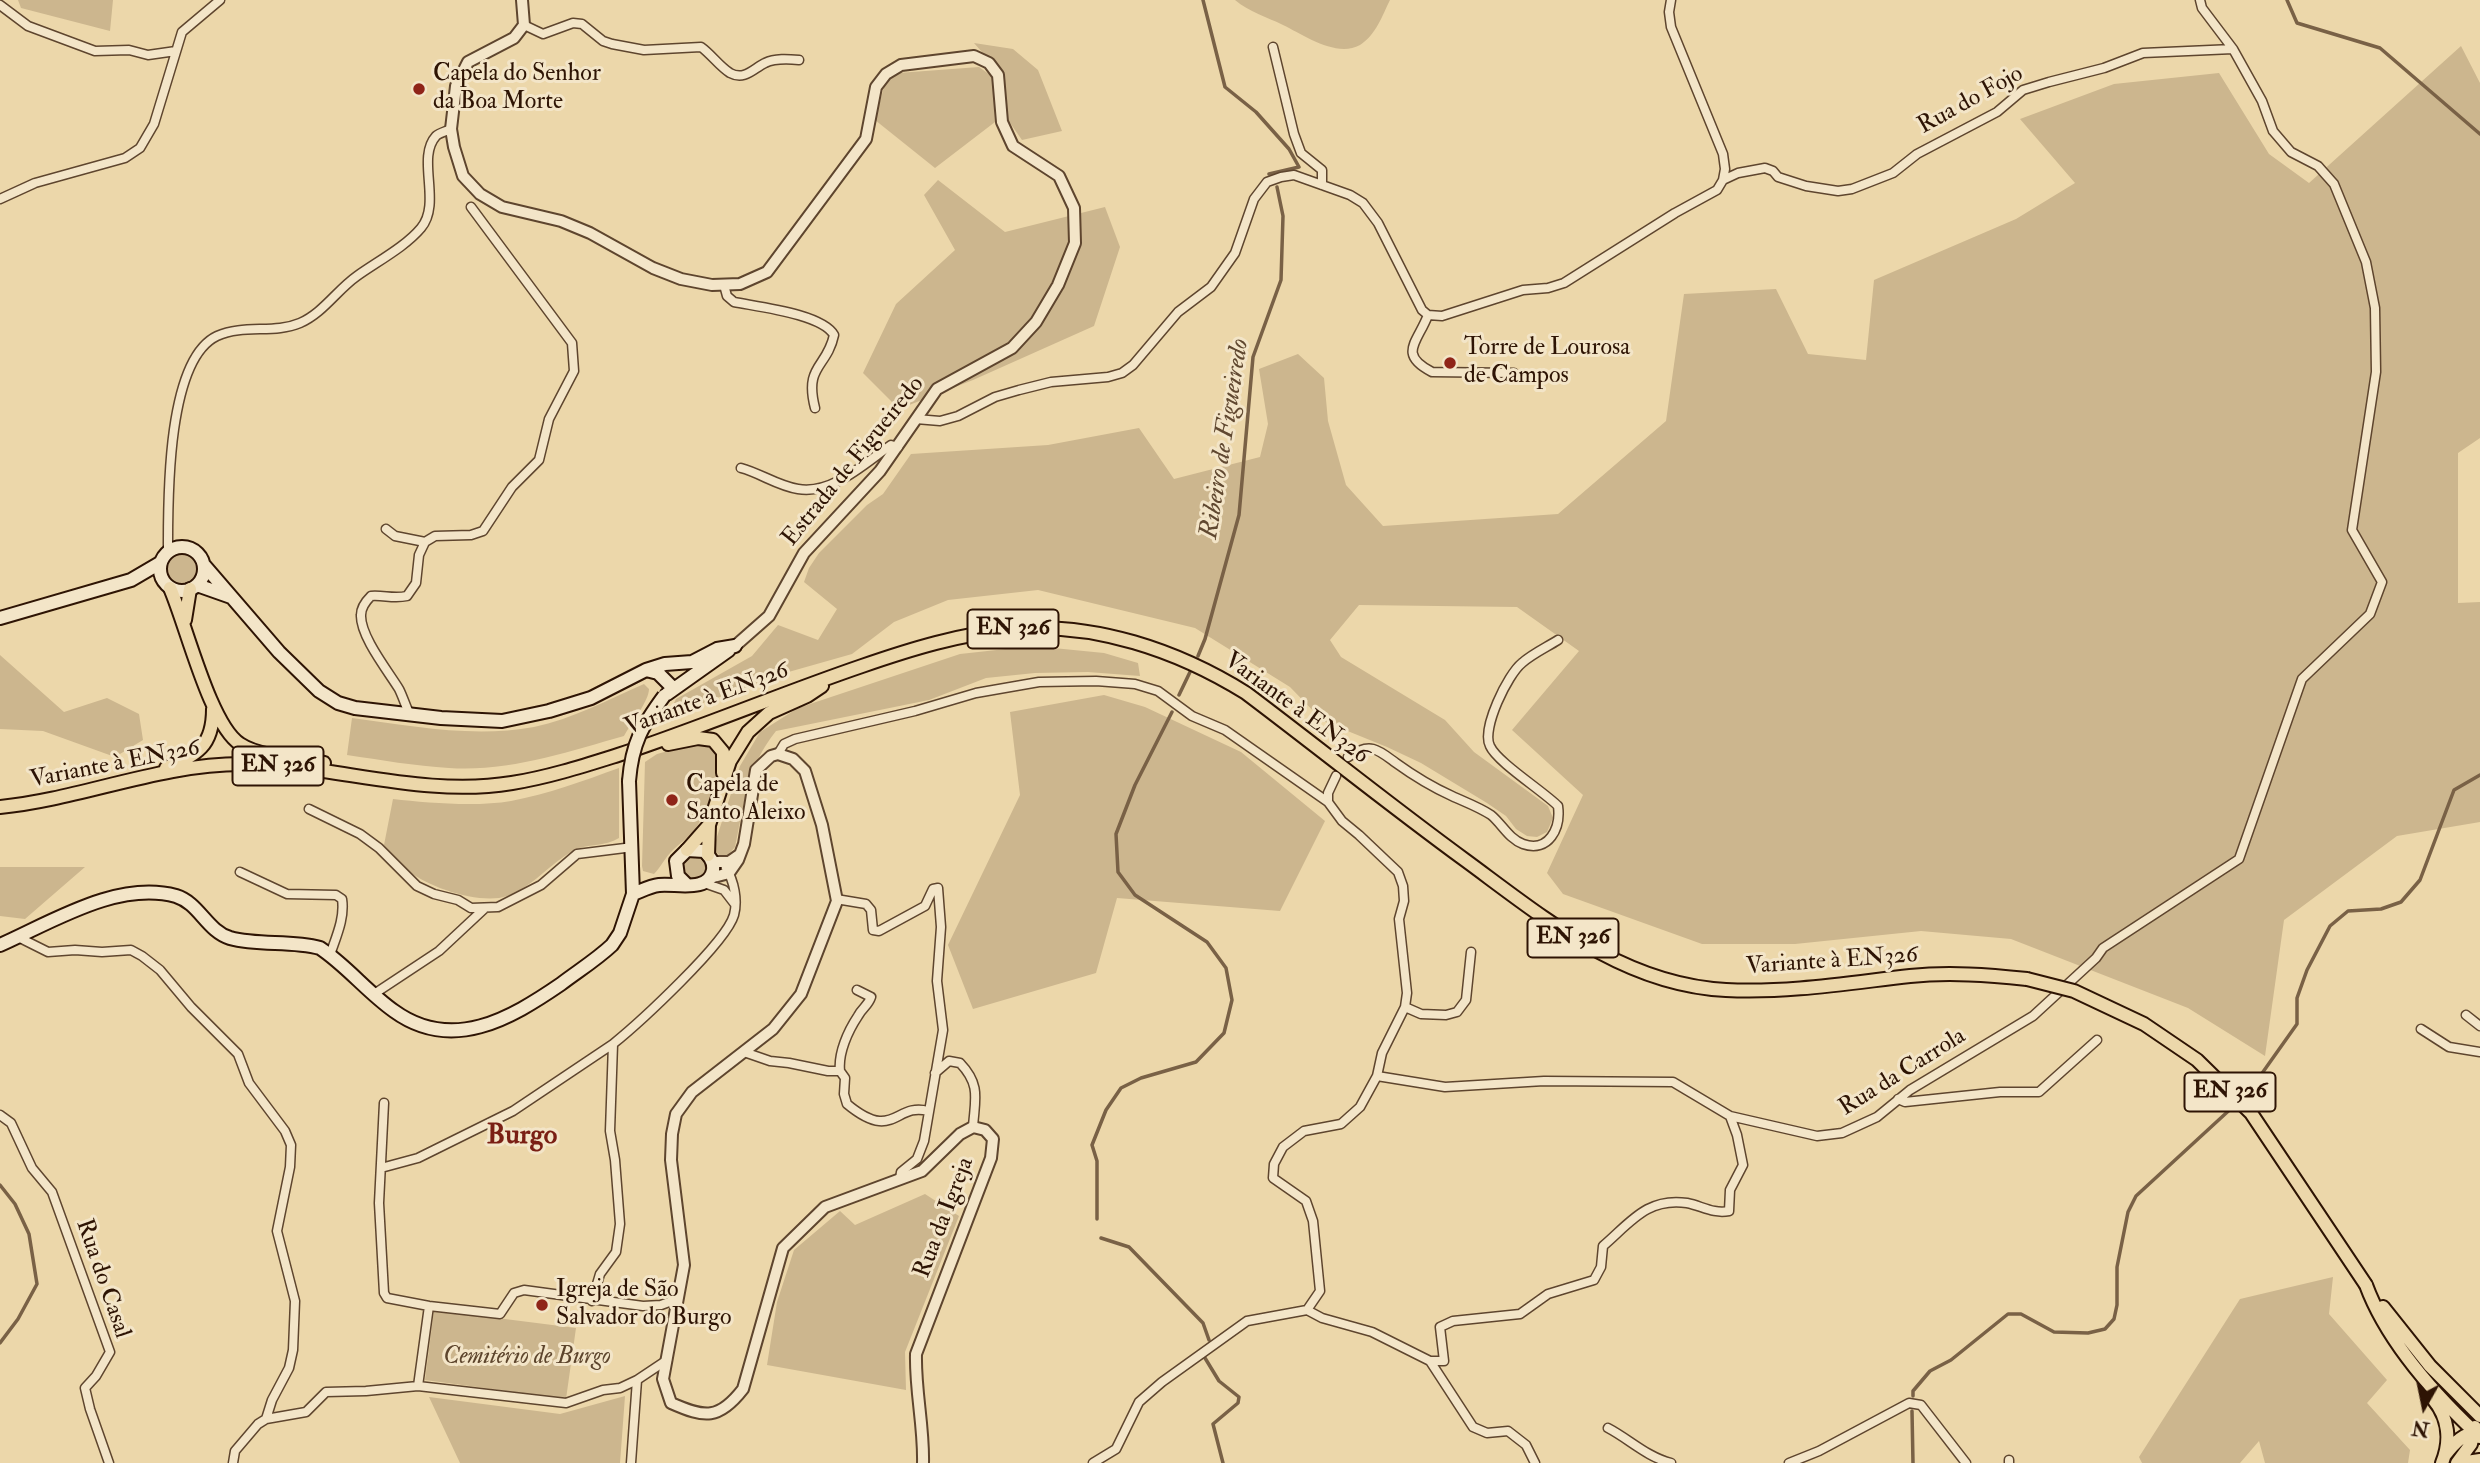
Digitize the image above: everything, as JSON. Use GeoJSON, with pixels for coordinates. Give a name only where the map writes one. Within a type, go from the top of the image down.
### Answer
{"type":"FeatureCollection","features":[{"type":"Feature","properties":{"kind":"main road"},"geometry":{"type":"LineString","coordinates":[[0,618],[131,580],[160,563],[169,551],[190,548],[279,652],[319,691],[338,702],[355,708],[410,715],[502,721],[591,698],[646,670],[664,664],[692,662],[717,649],[735,646]]}},
{"type":"Feature","properties":{"kind":"main road"},"geometry":{"type":"LineString","coordinates":[[160,563],[159,571],[185,624],[213,705],[230,736],[255,750],[406,784]]}},
{"type":"Feature","properties":{"kind":"main road"},"geometry":{"type":"LineString","coordinates":[[131,580],[183,591],[201,580],[204,565]]}},
{"type":"Feature","properties":{"kind":"main road"},"geometry":{"type":"LineString","coordinates":[[193,587],[231,597]]}},
{"type":"Feature","properties":{"kind":"main road"},"geometry":{"type":"LineString","coordinates":[[185,624],[193,587]]}},
{"type":"Feature","properties":{"kind":"main road","name":"Variante à EN326"},"geometry":{"type":"LineString","coordinates":[[0,807],[31,804],[150,776],[240,764],[310,769],[406,784],[454,787],[509,784],[568,771],[647,746],[921,646],[1014,629],[1075,630],[1119,639],[1159,649],[1197,665],[1246,693],[1423,830],[1560,929],[1594,951],[1632,969],[1676,982],[1723,990],[1791,991],[1937,975],[1976,974],[2027,979],[2074,991],[2144,1024],[2197,1060],[2251,1113],[2366,1285],[2430,1366],[2480,1416]]}},
{"type":"Feature","properties":{"kind":"main road","name":"Estrada de Figueiredo"},"geometry":{"type":"LineString","coordinates":[[330,955],[394,1011],[416,1024],[442,1031],[470,1030],[503,1019],[532,1004],[612,945],[620,933],[633,894],[629,781],[634,745],[642,727],[668,693],[735,646]]}},
{"type":"Feature","properties":{"kind":"main road"},"geometry":{"type":"LineString","coordinates":[[646,670],[658,673],[668,693]]}},
{"type":"Feature","properties":{"kind":"main road"},"geometry":{"type":"LineString","coordinates":[[656,885],[709,825],[734,755],[758,721],[769,713],[807,696],[840,674]]}},
{"type":"Feature","properties":{"kind":"main road"},"geometry":{"type":"LineString","coordinates":[[150,776],[190,756],[205,744],[211,735],[213,705]]}},
{"type":"Feature","properties":{"kind":"main road"},"geometry":{"type":"LineString","coordinates":[[647,746],[698,738],[713,740],[723,752],[721,790]]}},
{"type":"Feature","properties":{"kind":"main road"},"geometry":{"type":"LineString","coordinates":[[633,894],[656,885],[698,886],[707,880],[718,863],[709,825]]}},
{"type":"Feature","properties":{"kind":"main road"},"geometry":{"type":"LineString","coordinates":[[687,849],[698,849],[718,863]]}},
{"type":"Feature","properties":{"kind":"main road"},"geometry":{"type":"LineString","coordinates":[[675,866],[678,876],[686,884]]}},
{"type":"Feature","properties":{"kind":"main road"},"geometry":{"type":"LineString","coordinates":[[0,945],[113,896],[159,894],[177,896],[191,903],[210,925],[227,937],[305,944],[320,948],[330,955]]}},
{"type":"Feature","properties":{"kind":"main road","name":"Variante à EN326"},"geometry":{"type":"LineString","coordinates":[[2366,1285],[2375,1308],[2437,1395],[2478,1433]]}},
{"type":"Feature","properties":{"kind":"main road"},"geometry":{"type":"LineString","coordinates":[[2375,1308],[2396,1352],[2444,1417],[2448,1430],[2443,1459]]}},
{"type":"Feature","properties":{"kind":"main road"},"geometry":{"type":"LineString","coordinates":[[2458,1463],[2478,1433],[2470,1407]]}},
{"type":"Feature","properties":{"kind":"main road"},"geometry":{"type":"LineString","coordinates":[[2443,1459],[2460,1438],[2478,1433]]}},
{"type":"Feature","properties":{"kind":"main road"},"geometry":{"type":"LineString","coordinates":[[2458,1463],[2480,1460]]}},
{"type":"Feature","properties":{"kind":"street"},"geometry":{"type":"LineString","coordinates":[[0,200],[36,183],[125,158],[140,148],[154,124],[182,32],[220,0]]}},
{"type":"Feature","properties":{"kind":"street"},"geometry":{"type":"LineString","coordinates":[[522,0],[524,25],[543,34],[573,23],[582,24],[603,41],[644,50],[701,47],[731,73],[740,76],[754,72],[763,63],[774,60],[799,60]]}},
{"type":"Feature","properties":{"kind":"street"},"geometry":{"type":"LineString","coordinates":[[916,419],[940,421],[958,416],[995,397],[1019,390],[1051,382],[1108,377],[1122,373],[1133,365],[1178,312],[1211,287],[1235,253],[1254,199],[1267,183],[1281,177],[1294,175],[1350,195],[1363,204],[1378,223],[1422,310],[1428,315],[1442,316],[1523,290],[1548,288],[1564,283],[1675,213],[1717,190],[1723,180],[1723,154],[1671,27],[1671,0]]}},
{"type":"Feature","properties":{"kind":"street"},"geometry":{"type":"LineString","coordinates":[[2200,0],[2202,8],[2233,49]]}},
{"type":"Feature","properties":{"kind":"street"},"geometry":{"type":"LineString","coordinates":[[0,5],[28,26],[94,51],[129,50],[148,55],[176,51]]}},
{"type":"Feature","properties":{"kind":"street","name":"Estrada de Figueiredo"},"geometry":{"type":"LineString","coordinates":[[524,25],[514,37],[468,62],[456,86],[451,129],[463,176],[480,194],[502,207],[561,221],[590,233],[653,268],[681,279],[712,285],[740,284],[767,272],[866,139],[876,87],[886,74],[901,65],[974,56],[989,63],[998,75],[1002,122],[1013,146],[1059,176],[1074,208],[1075,243],[1058,285],[1035,322],[1012,348],[937,388],[880,471],[804,554],[769,615],[735,646]]}},
{"type":"Feature","properties":{"kind":"street"},"geometry":{"type":"LineString","coordinates":[[1273,47],[1294,134],[1301,153],[1322,170],[1322,185]]}},
{"type":"Feature","properties":{"kind":"street","name":"Rua do Fojo"},"geometry":{"type":"LineString","coordinates":[[1723,180],[1738,173],[1765,168],[1779,177],[1805,186],[1838,191],[1852,189],[1893,173],[1917,154],[1997,111],[2023,90],[2104,68],[2143,53],[2233,49]]}},
{"type":"Feature","properties":{"kind":"street","name":"Rua da Carrola"},"geometry":{"type":"LineString","coordinates":[[1377,1076],[1445,1087],[1544,1081],[1673,1082],[1730,1116],[1817,1136],[1842,1133],[1877,1117],[1910,1090],[2033,1016],[2096,958],[2103,948],[2239,859],[2302,678],[2371,614],[2382,582],[2352,530],[2376,372],[2375,308],[2366,261],[2334,184],[2318,166],[2291,152],[2273,131],[2262,102],[2233,49]]}},
{"type":"Feature","properties":{"kind":"street"},"geometry":{"type":"LineString","coordinates":[[169,551],[168,488],[174,430],[182,390],[196,354],[216,337],[241,329],[278,329],[301,323],[322,309],[352,279],[408,240],[427,218],[430,204],[429,151],[437,135],[451,129]]}},
{"type":"Feature","properties":{"kind":"street"},"geometry":{"type":"LineString","coordinates":[[410,715],[400,691],[379,660],[360,615],[365,602],[371,596],[382,595],[395,599],[407,596],[416,583],[419,555],[425,542],[435,536],[471,536],[483,531],[512,487],[539,460],[556,403],[574,370],[572,343],[471,207]]}},
{"type":"Feature","properties":{"kind":"street"},"geometry":{"type":"LineString","coordinates":[[724,285],[727,296],[734,302],[816,321],[830,328],[834,335],[832,345],[821,359],[810,389],[815,408]]}},
{"type":"Feature","properties":{"kind":"street"},"geometry":{"type":"LineString","coordinates":[[1428,315],[1411,352],[1413,359],[1424,368],[1432,372],[1514,373]]}},
{"type":"Feature","properties":{"kind":"street"},"geometry":{"type":"LineString","coordinates":[[741,468],[797,489],[810,490],[826,487],[849,474],[891,444],[898,447]]}},
{"type":"Feature","properties":{"kind":"street"},"geometry":{"type":"LineString","coordinates":[[386,530],[395,536],[425,542]]}},
{"type":"Feature","properties":{"kind":"street"},"geometry":{"type":"LineString","coordinates":[[1348,757],[1359,750],[1371,748],[1417,778],[1484,811],[1523,844],[1535,846],[1549,841],[1557,830],[1560,819],[1558,806],[1499,757],[1489,745],[1488,731],[1501,696],[1520,663],[1558,640]]}},
{"type":"Feature","properties":{"kind":"street"},"geometry":{"type":"LineString","coordinates":[[778,754],[784,744],[795,739],[915,711],[976,692],[1039,682],[1096,681],[1135,684],[1158,691],[1192,716],[1225,730],[1328,802],[1342,821],[1398,872],[1404,886],[1404,901],[1399,919],[1407,993],[1405,1007],[1382,1053],[1377,1076],[1360,1107],[1341,1124],[1304,1131],[1283,1147],[1274,1164],[1272,1178],[1306,1201],[1313,1220],[1320,1291],[1307,1310]]}},
{"type":"Feature","properties":{"kind":"street"},"geometry":{"type":"LineString","coordinates":[[381,1168],[418,1157],[513,1111],[613,1044],[702,958],[733,918],[735,905],[718,863],[732,861],[741,854],[756,769],[771,756],[778,754],[793,759],[806,771],[822,825],[836,899],[866,904],[871,910],[873,930],[879,931],[925,906],[933,889],[938,888],[941,927],[937,981],[943,1030],[924,1141],[917,1159],[901,1172],[900,1179]]}},
{"type":"Feature","properties":{"kind":"street"},"geometry":{"type":"LineString","coordinates":[[1328,802],[1328,793],[1336,776]]}},
{"type":"Feature","properties":{"kind":"street"},"geometry":{"type":"LineString","coordinates":[[309,809],[360,834],[416,886],[458,900],[471,908],[498,907],[541,885],[577,854],[632,847]]}},
{"type":"Feature","properties":{"kind":"street"},"geometry":{"type":"LineString","coordinates":[[240,872],[287,894],[336,895],[342,900],[344,909],[330,955]]}},
{"type":"Feature","properties":{"kind":"street"},"geometry":{"type":"LineString","coordinates":[[707,880],[724,890],[735,905]]}},
{"type":"Feature","properties":{"kind":"street","name":"Rua da Igreja"},"geometry":{"type":"LineString","coordinates":[[836,899],[801,994],[773,1029],[692,1092],[677,1114],[672,1134],[671,1160],[684,1265],[663,1379],[671,1403],[693,1412],[713,1415],[732,1404],[743,1389],[783,1248],[825,1207],[922,1171],[960,1134],[973,1127],[985,1130],[993,1139],[991,1158],[916,1354],[915,1380],[924,1438],[923,1463]]}},
{"type":"Feature","properties":{"kind":"street"},"geometry":{"type":"LineString","coordinates":[[374,994],[439,951],[484,909]]}},
{"type":"Feature","properties":{"kind":"street"},"geometry":{"type":"LineString","coordinates":[[18,937],[48,952],[131,950],[142,956],[160,970],[191,1007],[238,1054],[249,1083],[285,1131],[290,1145],[290,1167],[277,1231],[295,1301],[293,1350],[289,1368],[272,1400],[266,1419]]}},
{"type":"Feature","properties":{"kind":"street"},"geometry":{"type":"LineString","coordinates":[[1405,1007],[1422,1014],[1447,1015],[1457,1012],[1466,1000],[1471,952]]}},
{"type":"Feature","properties":{"kind":"street"},"geometry":{"type":"LineString","coordinates":[[857,990],[871,997],[845,1042],[839,1062],[839,1071],[845,1078],[847,1104],[870,1120],[886,1123],[919,1108],[928,1111]]}},
{"type":"Feature","properties":{"kind":"street"},"geometry":{"type":"LineString","coordinates":[[2466,1015],[2480,1026]]}},
{"type":"Feature","properties":{"kind":"street"},"geometry":{"type":"LineString","coordinates":[[2421,1029],[2448,1047],[2480,1052]]}},
{"type":"Feature","properties":{"kind":"street"},"geometry":{"type":"LineString","coordinates":[[1898,1099],[1905,1102],[2000,1092],[2039,1092],[2098,1040]]}},
{"type":"Feature","properties":{"kind":"street"},"geometry":{"type":"LineString","coordinates":[[592,1301],[600,1274],[616,1252],[620,1224],[610,1131],[613,1044]]}},
{"type":"Feature","properties":{"kind":"street"},"geometry":{"type":"LineString","coordinates":[[744,1052],[770,1062],[839,1071]]}},
{"type":"Feature","properties":{"kind":"street"},"geometry":{"type":"LineString","coordinates":[[935,1073],[950,1061],[960,1063],[968,1071],[975,1083],[973,1127]]}},
{"type":"Feature","properties":{"kind":"street"},"geometry":{"type":"LineString","coordinates":[[384,1103],[379,1203],[384,1293],[387,1298],[500,1314],[514,1293],[524,1290],[643,1306],[661,1305],[677,1299]]}},
{"type":"Feature","properties":{"kind":"street","name":"Rua do Casal"},"geometry":{"type":"LineString","coordinates":[[0,1115],[10,1123],[32,1168],[52,1192],[110,1352],[96,1376],[85,1388],[109,1463]]}},
{"type":"Feature","properties":{"kind":"street"},"geometry":{"type":"LineString","coordinates":[[1093,1463],[1116,1449],[1139,1402],[1247,1321],[1307,1310],[1322,1318],[1372,1332],[1430,1361],[1444,1361],[1440,1327],[1453,1321],[1520,1314],[1548,1294],[1594,1280],[1601,1267],[1603,1246],[1638,1213],[1657,1205],[1686,1203],[1718,1213],[1730,1211],[1730,1190],[1743,1165],[1730,1116]]}},
{"type":"Feature","properties":{"kind":"street"},"geometry":{"type":"LineString","coordinates":[[418,1386],[429,1306]]}},
{"type":"Feature","properties":{"kind":"street"},"geometry":{"type":"LineString","coordinates":[[233,1463],[235,1451],[258,1424],[266,1419],[306,1412],[326,1392],[418,1386],[566,1403],[603,1390],[620,1388],[667,1360]]}},
{"type":"Feature","properties":{"kind":"street"},"geometry":{"type":"LineString","coordinates":[[1430,1361],[1473,1427],[1487,1433],[1508,1432],[1526,1445],[1535,1463]]}},
{"type":"Feature","properties":{"kind":"street"},"geometry":{"type":"LineString","coordinates":[[631,1463],[637,1380]]}},
{"type":"Feature","properties":{"kind":"street"},"geometry":{"type":"LineString","coordinates":[[1789,1463],[1819,1451],[1909,1404],[1921,1405],[1966,1463]]}},
{"type":"Feature","properties":{"kind":"street"},"geometry":{"type":"LineString","coordinates":[[1608,1428],[1630,1440],[1656,1460],[1671,1463]]}},
{"type":"Feature","properties":{"kind":"green space"},"geometry":{"type":"Polygon","coordinates":[[[18,0],[113,0],[110,31],[21,8],[18,0]]]}},
{"type":"Feature","properties":{"kind":"green space"},"geometry":{"type":"Polygon","coordinates":[[[1235,0],[1390,0],[1378,25],[1366,41],[1341,49],[1320,44],[1235,0]]]}},
{"type":"Feature","properties":{"kind":"green space"},"geometry":{"type":"Polygon","coordinates":[[[974,43],[1013,49],[1038,70],[1062,131],[1022,140],[1008,120],[1003,76],[974,43]]]}},
{"type":"Feature","properties":{"kind":"green space"},"geometry":{"type":"Polygon","coordinates":[[[2461,46],[2480,83],[2480,438],[2458,453],[2458,603],[2480,602],[2480,822],[2397,836],[2284,920],[2265,1056],[2188,1008],[2011,939],[1921,931],[1795,944],[1702,944],[1563,894],[1547,873],[1583,795],[1512,730],[1579,651],[1517,607],[1359,605],[1330,640],[1341,657],[1445,720],[1474,752],[1548,806],[1553,818],[1547,832],[1537,837],[1527,836],[1516,829],[1506,816],[1421,763],[1323,721],[1290,687],[1195,628],[1038,590],[948,600],[894,622],[852,654],[785,673],[676,713],[670,711],[676,699],[752,656],[778,625],[818,640],[837,609],[804,582],[809,568],[819,553],[867,505],[883,494],[911,454],[1048,445],[1139,428],[1174,479],[1260,457],[1268,424],[1259,369],[1298,354],[1324,378],[1328,421],[1346,485],[1383,526],[1558,514],[1666,421],[1684,294],[1776,289],[1808,354],[1866,360],[1874,280],[2016,219],[2075,183],[2020,119],[2114,84],[2219,73],[2269,154],[2309,183],[2461,46]]]}},
{"type":"Feature","properties":{"kind":"green space"},"geometry":{"type":"Polygon","coordinates":[[[979,67],[993,77],[995,122],[935,168],[875,120],[885,83],[898,73],[979,67]]]}},
{"type":"Feature","properties":{"kind":"green space"},"geometry":{"type":"Polygon","coordinates":[[[938,180],[1005,232],[1105,207],[1120,247],[1094,326],[973,380],[899,409],[863,373],[896,304],[955,250],[924,195],[938,180]]]}},
{"type":"Feature","properties":{"kind":"green space"},"geometry":{"type":"Polygon","coordinates":[[[181,553],[193,557],[197,569],[193,581],[181,585],[169,581],[165,569],[169,557],[181,553]]]}},
{"type":"Feature","properties":{"kind":"green space"},"geometry":{"type":"Polygon","coordinates":[[[1033,646],[1104,653],[1138,663],[1140,676],[1088,672],[1035,673],[986,678],[929,700],[776,731],[752,772],[735,847],[728,855],[719,855],[713,849],[740,766],[760,732],[798,708],[960,654],[1033,646]]]}},
{"type":"Feature","properties":{"kind":"green space"},"geometry":{"type":"Polygon","coordinates":[[[0,655],[64,712],[107,698],[139,714],[143,740],[115,757],[43,731],[0,729],[0,655]]]}},
{"type":"Feature","properties":{"kind":"green space"},"geometry":{"type":"Polygon","coordinates":[[[644,684],[649,689],[646,700],[624,736],[538,760],[494,767],[449,768],[347,755],[352,718],[443,730],[511,730],[562,719],[644,684]]]}},
{"type":"Feature","properties":{"kind":"green space"},"geometry":{"type":"Polygon","coordinates":[[[1104,695],[1145,707],[1241,752],[1325,821],[1280,911],[1117,898],[1096,973],[973,1009],[948,945],[1020,795],[1010,712],[1104,695]]]}},
{"type":"Feature","properties":{"kind":"green space"},"geometry":{"type":"Polygon","coordinates":[[[694,744],[712,745],[716,754],[717,776],[711,800],[695,829],[654,874],[643,871],[645,762],[657,754],[694,744]]]}},
{"type":"Feature","properties":{"kind":"green space"},"geometry":{"type":"Polygon","coordinates":[[[619,768],[619,838],[573,851],[525,887],[507,896],[471,897],[430,884],[410,872],[384,845],[393,799],[436,803],[498,803],[552,791],[619,768]]]}},
{"type":"Feature","properties":{"kind":"green space"},"geometry":{"type":"Polygon","coordinates":[[[694,856],[703,859],[706,868],[703,877],[694,880],[685,877],[682,868],[685,859],[694,856]]]}},
{"type":"Feature","properties":{"kind":"green space"},"geometry":{"type":"Polygon","coordinates":[[[0,867],[85,867],[25,919],[0,916],[0,867]]]}},
{"type":"Feature","properties":{"kind":"green space"},"geometry":{"type":"Polygon","coordinates":[[[925,1194],[959,1216],[905,1352],[906,1390],[767,1365],[777,1302],[794,1250],[840,1211],[855,1225],[925,1194]]]}},
{"type":"Feature","properties":{"kind":"green space"},"geometry":{"type":"Polygon","coordinates":[[[2333,1277],[2329,1314],[2387,1380],[2367,1403],[2410,1450],[2408,1463],[2265,1463],[2259,1441],[2240,1463],[2142,1463],[2139,1457],[2240,1299],[2333,1277]]]}},
{"type":"Feature","properties":{"kind":"green space","name":"Cemitério de Burgo"},"geometry":{"type":"Polygon","coordinates":[[[434,1310],[576,1328],[566,1399],[425,1380],[434,1310]]]}},
{"type":"Feature","properties":{"kind":"green space"},"geometry":{"type":"Polygon","coordinates":[[[625,1396],[620,1463],[460,1463],[429,1397],[560,1414],[625,1396]]]}},
{"type":"Feature","properties":{"kind":"waterway","name":"Ribeiro de Figueiredo"},"geometry":{"type":"LineString","coordinates":[[1203,0],[1225,87],[1256,112],[1289,149],[1299,167],[1269,174]]}},
{"type":"Feature","properties":{"kind":"waterway"},"geometry":{"type":"LineString","coordinates":[[2287,0],[2297,23],[2380,48],[2480,134]]}},
{"type":"Feature","properties":{"kind":"waterway","name":"Ribeiro de Figueiredo"},"geometry":{"type":"LineString","coordinates":[[1198,656],[1239,515],[1253,357],[1281,280],[1283,216],[1277,187]]}},
{"type":"Feature","properties":{"kind":"waterway","name":"Ribeiro de Figueiredo"},"geometry":{"type":"LineString","coordinates":[[1179,695],[1190,672]]}},
{"type":"Feature","properties":{"kind":"waterway","name":"Ribeiro de Figueiredo"},"geometry":{"type":"LineString","coordinates":[[1097,1219],[1097,1161],[1092,1145],[1106,1110],[1121,1088],[1141,1078],[1196,1062],[1224,1033],[1232,1000],[1226,968],[1207,942],[1135,895],[1118,872],[1116,834],[1135,785],[1172,712]]}},
{"type":"Feature","properties":{"kind":"waterway"},"geometry":{"type":"LineString","coordinates":[[2241,1099],[2297,1024],[2297,998],[2307,970],[2330,926],[2348,911],[2381,909],[2401,902],[2420,880],[2454,790],[2480,775]]}},
{"type":"Feature","properties":{"kind":"waterway"},"geometry":{"type":"LineString","coordinates":[[1913,1396],[1913,1391],[1930,1371],[1951,1360],[2008,1314],[2021,1314],[2054,1332],[2088,1333],[2105,1329],[2114,1319],[2117,1305],[2117,1267],[2128,1212],[2136,1196],[2236,1104]]}},
{"type":"Feature","properties":{"kind":"waterway"},"geometry":{"type":"LineString","coordinates":[[0,1185],[15,1204],[29,1234],[37,1284],[18,1319],[0,1343]]}},
{"type":"Feature","properties":{"kind":"waterway","name":"Ribeiro de Figueiredo"},"geometry":{"type":"LineString","coordinates":[[1101,1238],[1129,1247],[1203,1323],[1209,1340]]}},
{"type":"Feature","properties":{"kind":"waterway","name":"Ribeiro de Figueiredo"},"geometry":{"type":"LineString","coordinates":[[1205,1358],[1219,1381],[1239,1397],[1238,1403],[1213,1424],[1223,1463]]}},
{"type":"Feature","properties":{"kind":"waterway"},"geometry":{"type":"LineString","coordinates":[[1912,1411],[1913,1463]]}},
{"type":"Feature","properties":{"kind":"place","name":"Capela do Senhor da Boa Morte"},"geometry":{"type":"Point","coordinates":[419,89]}},
{"type":"Feature","properties":{"kind":"place","name":"Torre de Lourosa de Campos"},"geometry":{"type":"Point","coordinates":[1450,363]}},
{"type":"Feature","properties":{"kind":"place","name":"Capela de Santo Aleixo"},"geometry":{"type":"Point","coordinates":[672,800]}},
{"type":"Feature","properties":{"kind":"place","name":"Igreja de São Salvador do Burgo"},"geometry":{"type":"Point","coordinates":[542,1305]}},
{"type":"Feature","properties":{"kind":"district","name":"Burgo"},"geometry":{"type":"Point","coordinates":[522,1137]}}]}
